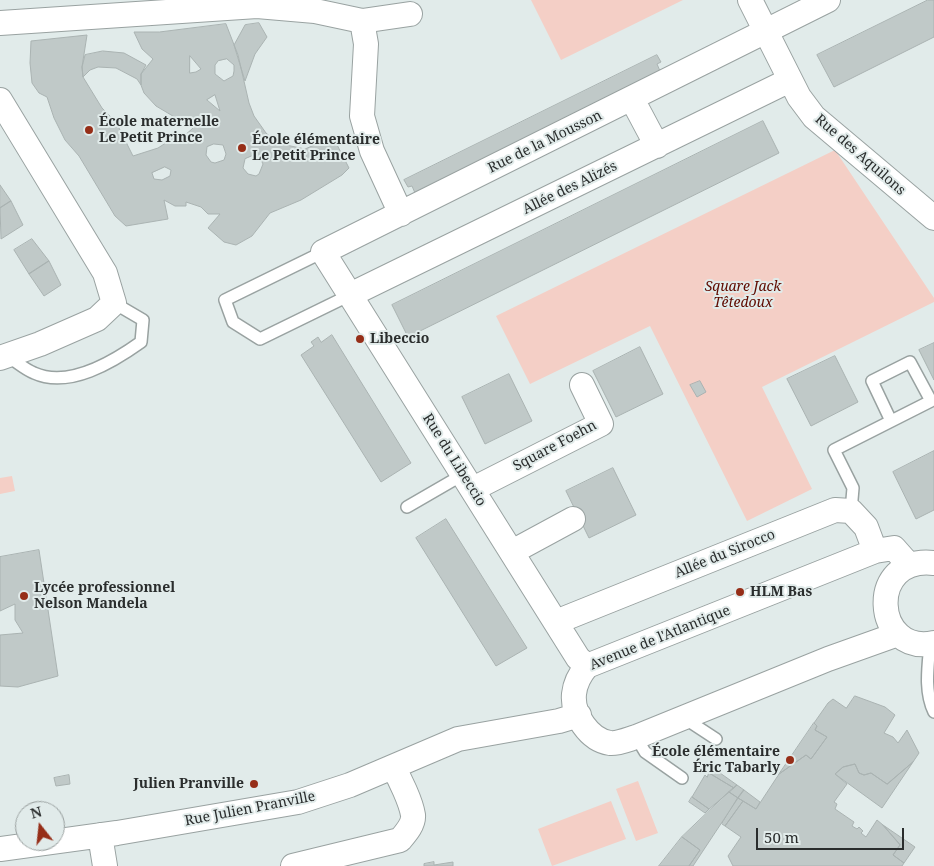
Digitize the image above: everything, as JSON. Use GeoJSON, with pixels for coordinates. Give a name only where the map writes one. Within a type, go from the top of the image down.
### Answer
{"type":"FeatureCollection","features":[{"type":"Feature","properties":{"kind":"street","name":"Rue des Aquilons"},"geometry":{"type":"LineString","coordinates":[[750,0],[799,97],[814,117],[930,209]]}},
{"type":"Feature","properties":{"kind":"street","name":"Rue de la Mousson"},"geometry":{"type":"LineString","coordinates":[[323,252],[828,0]]}},
{"type":"Feature","properties":{"kind":"street"},"geometry":{"type":"LineString","coordinates":[[0,23],[257,6],[315,11],[362,22],[410,14]]}},
{"type":"Feature","properties":{"kind":"street"},"geometry":{"type":"LineString","coordinates":[[362,22],[366,44],[362,116],[372,151],[401,214]]}},
{"type":"Feature","properties":{"kind":"street","name":"Allée des Alizés"},"geometry":{"type":"LineString","coordinates":[[350,295],[790,80]]}},
{"type":"Feature","properties":{"kind":"street"},"geometry":{"type":"LineString","coordinates":[[632,99],[657,146]]}},
{"type":"Feature","properties":{"kind":"street"},"geometry":{"type":"LineString","coordinates":[[0,100],[105,273],[114,302],[97,320],[4,357]]}},
{"type":"Feature","properties":{"kind":"street","name":"Rue du Libeccio"},"geometry":{"type":"LineString","coordinates":[[323,252],[578,658],[587,666]]}},
{"type":"Feature","properties":{"kind":"street","name":"Square Foehn"},"geometry":{"type":"LineString","coordinates":[[468,481],[601,424],[582,385]]}},
{"type":"Feature","properties":{"kind":"street","name":"Allée du Sirocco"},"geometry":{"type":"LineString","coordinates":[[556,622],[835,510],[851,511]]}},
{"type":"Feature","properties":{"kind":"street"},"geometry":{"type":"LineString","coordinates":[[851,511],[866,527],[875,551]]}},
{"type":"Feature","properties":{"kind":"street"},"geometry":{"type":"LineString","coordinates":[[512,552],[573,519]]}},
{"type":"Feature","properties":{"kind":"street","name":"Avenue de l'Atlantique"},"geometry":{"type":"LineString","coordinates":[[898,634],[836,656],[636,737],[610,743],[588,733],[579,715],[574,694],[581,673],[587,666],[875,551],[894,548],[909,565]]}},
{"type":"Feature","properties":{"kind":"street"},"geometry":{"type":"LineString","coordinates":[[932,644],[910,642],[898,634],[887,619],[884,605],[886,590],[893,578],[909,565],[923,562],[934,563]]}},
{"type":"Feature","properties":{"kind":"street","name":"Rue Julien Pranville"},"geometry":{"type":"LineString","coordinates":[[0,849],[100,835],[298,802],[350,785],[458,738],[559,721],[579,715]]}},
{"type":"Feature","properties":{"kind":"street"},"geometry":{"type":"LineString","coordinates":[[293,866],[400,840],[409,830],[413,816],[402,782],[393,767]]}},
{"type":"Feature","properties":{"kind":"street"},"geometry":{"type":"LineString","coordinates":[[100,835],[105,866]]}},
{"type":"Feature","properties":{"kind":"lane"},"geometry":{"type":"LineString","coordinates":[[323,252],[225,300],[233,322],[260,339],[350,295]]}},
{"type":"Feature","properties":{"kind":"lane"},"geometry":{"type":"LineString","coordinates":[[4,357],[34,374],[65,379],[117,359],[141,342],[143,320],[114,302]]}},
{"type":"Feature","properties":{"kind":"lane"},"geometry":{"type":"LineString","coordinates":[[851,511],[853,488],[834,450],[891,421],[930,401],[910,362],[872,381],[891,421]]}},
{"type":"Feature","properties":{"kind":"lane"},"geometry":{"type":"LineString","coordinates":[[408,507],[468,481]]}},
{"type":"Feature","properties":{"kind":"lane"},"geometry":{"type":"LineString","coordinates":[[932,644],[927,678],[930,702],[934,712]]}},
{"type":"Feature","properties":{"kind":"lane"},"geometry":{"type":"LineString","coordinates":[[684,718],[716,739]]}},
{"type":"Feature","properties":{"kind":"lane"},"geometry":{"type":"LineString","coordinates":[[636,737],[645,752],[682,778]]}},
{"type":"Feature","properties":{"kind":"green space"},"geometry":{"type":"Polygon","coordinates":[[[531,0],[683,0],[561,60],[531,0]]]}},
{"type":"Feature","properties":{"kind":"green space","name":"Square Jack Têtedoux"},"geometry":{"type":"Polygon","coordinates":[[[835,150],[934,298],[934,302],[762,387],[812,489],[747,521],[650,326],[530,384],[496,316],[835,150]]]}},
{"type":"Feature","properties":{"kind":"green space"},"geometry":{"type":"Polygon","coordinates":[[[12,476],[15,491],[0,494],[0,478],[12,476]]]}},
{"type":"Feature","properties":{"kind":"green space"},"geometry":{"type":"Polygon","coordinates":[[[638,781],[658,833],[636,841],[616,789],[638,781]]]}},
{"type":"Feature","properties":{"kind":"green space"},"geometry":{"type":"Polygon","coordinates":[[[611,801],[626,839],[552,866],[538,829],[611,801]]]}},
{"type":"Feature","properties":{"kind":"building"},"geometry":{"type":"Polygon","coordinates":[[[928,0],[934,0],[934,37],[834,87],[817,55],[928,0]]]}},
{"type":"Feature","properties":{"kind":"building"},"geometry":{"type":"Polygon","coordinates":[[[259,23],[267,37],[255,54],[245,81],[234,45],[245,25],[259,23]]]}},
{"type":"Feature","properties":{"kind":"building"},"geometry":{"type":"Polygon","coordinates":[[[226,24],[238,55],[249,103],[254,116],[266,133],[273,139],[286,145],[305,149],[333,137],[349,168],[342,175],[301,200],[270,213],[252,236],[236,245],[224,242],[208,228],[220,214],[208,214],[201,207],[186,202],[186,206],[175,206],[164,200],[168,219],[126,226],[115,216],[79,156],[65,140],[54,118],[47,97],[39,93],[32,83],[30,63],[31,41],[87,35],[82,67],[83,77],[102,108],[116,122],[133,156],[158,148],[181,133],[183,137],[193,128],[156,106],[144,93],[141,85],[141,74],[153,59],[142,49],[134,32],[159,32],[226,24]],[[190,56],[190,73],[201,69],[190,56]],[[227,59],[218,61],[215,65],[215,74],[224,81],[233,76],[234,65],[227,59]],[[215,95],[207,100],[220,111],[215,95]],[[214,144],[207,147],[206,155],[211,162],[215,163],[224,160],[226,154],[223,145],[214,144]],[[252,156],[245,159],[243,168],[248,174],[256,176],[259,174],[263,164],[260,158],[252,156]],[[165,167],[152,173],[154,179],[162,180],[170,176],[171,170],[165,167]]]}},
{"type":"Feature","properties":{"kind":"building"},"geometry":{"type":"Polygon","coordinates":[[[103,51],[124,53],[146,65],[141,74],[141,85],[137,79],[116,68],[98,67],[90,70],[83,77],[82,67],[85,55],[103,51]]]}},
{"type":"Feature","properties":{"kind":"building"},"geometry":{"type":"Polygon","coordinates":[[[657,55],[661,62],[657,64],[660,71],[415,193],[412,186],[408,187],[404,180],[657,55]]]}},
{"type":"Feature","properties":{"kind":"building"},"geometry":{"type":"Polygon","coordinates":[[[763,121],[779,153],[408,337],[392,305],[763,121]]]}},
{"type":"Feature","properties":{"kind":"building"},"geometry":{"type":"Polygon","coordinates":[[[0,185],[11,201],[0,208],[0,185]]]}},
{"type":"Feature","properties":{"kind":"building"},"geometry":{"type":"Polygon","coordinates":[[[11,201],[23,225],[1,239],[0,208],[11,201]]]}},
{"type":"Feature","properties":{"kind":"building"},"geometry":{"type":"Polygon","coordinates":[[[32,239],[49,261],[29,274],[14,250],[32,239]]]}},
{"type":"Feature","properties":{"kind":"building"},"geometry":{"type":"Polygon","coordinates":[[[49,261],[61,285],[44,296],[29,274],[49,261]]]}},
{"type":"Feature","properties":{"kind":"building"},"geometry":{"type":"Polygon","coordinates":[[[332,335],[411,463],[381,482],[301,355],[314,346],[311,342],[318,337],[321,342],[332,335]]]}},
{"type":"Feature","properties":{"kind":"building"},"geometry":{"type":"Polygon","coordinates":[[[934,343],[934,380],[919,350],[934,343]]]}},
{"type":"Feature","properties":{"kind":"building"},"geometry":{"type":"Polygon","coordinates":[[[640,347],[663,394],[616,417],[593,371],[640,347]]]}},
{"type":"Feature","properties":{"kind":"building"},"geometry":{"type":"Polygon","coordinates":[[[835,356],[858,402],[811,426],[787,379],[835,356]]]}},
{"type":"Feature","properties":{"kind":"building"},"geometry":{"type":"Polygon","coordinates":[[[509,374],[532,421],[485,444],[462,397],[509,374]]]}},
{"type":"Feature","properties":{"kind":"building"},"geometry":{"type":"Polygon","coordinates":[[[700,381],[706,392],[697,397],[690,385],[700,381]]]}},
{"type":"Feature","properties":{"kind":"building"},"geometry":{"type":"Polygon","coordinates":[[[934,451],[934,510],[916,519],[893,472],[934,451]]]}},
{"type":"Feature","properties":{"kind":"building"},"geometry":{"type":"Polygon","coordinates":[[[613,468],[636,515],[589,538],[566,491],[613,468]]]}},
{"type":"Feature","properties":{"kind":"building"},"geometry":{"type":"Polygon","coordinates":[[[446,519],[527,648],[496,666],[416,538],[446,519]]]}},
{"type":"Feature","properties":{"kind":"building"},"geometry":{"type":"Polygon","coordinates":[[[39,550],[58,676],[18,687],[0,686],[0,635],[23,633],[15,620],[15,604],[0,611],[0,557],[39,550]]]}},
{"type":"Feature","properties":{"kind":"building"},"geometry":{"type":"Polygon","coordinates":[[[855,696],[885,707],[895,715],[884,733],[893,737],[898,743],[907,730],[919,753],[913,762],[887,784],[871,773],[864,775],[859,773],[855,764],[843,767],[835,774],[847,784],[834,802],[837,804],[835,809],[854,822],[852,826],[857,829],[859,827],[863,831],[861,833],[866,837],[877,820],[883,825],[900,845],[893,855],[904,863],[902,866],[733,866],[728,856],[741,837],[725,826],[743,801],[756,809],[779,774],[806,755],[811,759],[827,737],[815,730],[817,726],[814,723],[828,703],[833,699],[846,708],[855,696]]]}},
{"type":"Feature","properties":{"kind":"building"},"geometry":{"type":"Polygon","coordinates":[[[814,723],[817,726],[815,730],[827,737],[811,759],[806,755],[779,774],[814,723]]]}},
{"type":"Feature","properties":{"kind":"building"},"geometry":{"type":"Polygon","coordinates":[[[913,762],[882,808],[835,774],[843,767],[855,764],[859,773],[864,775],[871,773],[887,784],[913,762]]]}},
{"type":"Feature","properties":{"kind":"building"},"geometry":{"type":"Polygon","coordinates":[[[713,768],[737,785],[734,788],[709,773],[713,768]]]}},
{"type":"Feature","properties":{"kind":"building"},"geometry":{"type":"Polygon","coordinates":[[[709,773],[734,788],[709,809],[692,797],[705,775],[707,777],[709,773]]]}},
{"type":"Feature","properties":{"kind":"building"},"geometry":{"type":"Polygon","coordinates":[[[69,775],[70,784],[56,786],[54,778],[69,775]]]}},
{"type":"Feature","properties":{"kind":"building"},"geometry":{"type":"Polygon","coordinates":[[[737,785],[744,790],[738,798],[729,792],[737,785]]]}},
{"type":"Feature","properties":{"kind":"building"},"geometry":{"type":"Polygon","coordinates":[[[744,790],[760,802],[756,809],[738,798],[744,790]]]}},
{"type":"Feature","properties":{"kind":"building"},"geometry":{"type":"Polygon","coordinates":[[[729,792],[738,798],[693,866],[689,866],[700,850],[682,837],[729,792]]]}},
{"type":"Feature","properties":{"kind":"building"},"geometry":{"type":"Polygon","coordinates":[[[692,797],[709,809],[705,813],[689,802],[692,797]]]}},
{"type":"Feature","properties":{"kind":"building"},"geometry":{"type":"Polygon","coordinates":[[[738,798],[743,801],[725,826],[722,824],[738,798]]]}},
{"type":"Feature","properties":{"kind":"building"},"geometry":{"type":"Polygon","coordinates":[[[883,825],[915,847],[904,863],[893,855],[900,845],[883,825]]]}},
{"type":"Feature","properties":{"kind":"building"},"geometry":{"type":"Polygon","coordinates":[[[682,837],[700,850],[689,866],[659,866],[682,837]]]}},
{"type":"Feature","properties":{"kind":"building"},"geometry":{"type":"Polygon","coordinates":[[[434,862],[434,865],[453,862],[453,866],[424,866],[424,864],[434,862]]]}},
{"type":"Feature","properties":{"kind":"place","name":"École maternelle Le Petit Prince"},"geometry":{"type":"Point","coordinates":[89,130]}},
{"type":"Feature","properties":{"kind":"place","name":"École élémentaire Le Petit Prince"},"geometry":{"type":"Point","coordinates":[242,148]}},
{"type":"Feature","properties":{"kind":"place","name":"Libeccio"},"geometry":{"type":"Point","coordinates":[360,339]}},
{"type":"Feature","properties":{"kind":"place","name":"HLM Bas"},"geometry":{"type":"Point","coordinates":[740,592]}},
{"type":"Feature","properties":{"kind":"place","name":"Lycée professionnel Nelson Mandela"},"geometry":{"type":"Point","coordinates":[24,596]}},
{"type":"Feature","properties":{"kind":"place","name":"École élémentaire Éric Tabarly"},"geometry":{"type":"Point","coordinates":[790,760]}},
{"type":"Feature","properties":{"kind":"place","name":"Julien Pranville"},"geometry":{"type":"Point","coordinates":[254,784]}}]}
